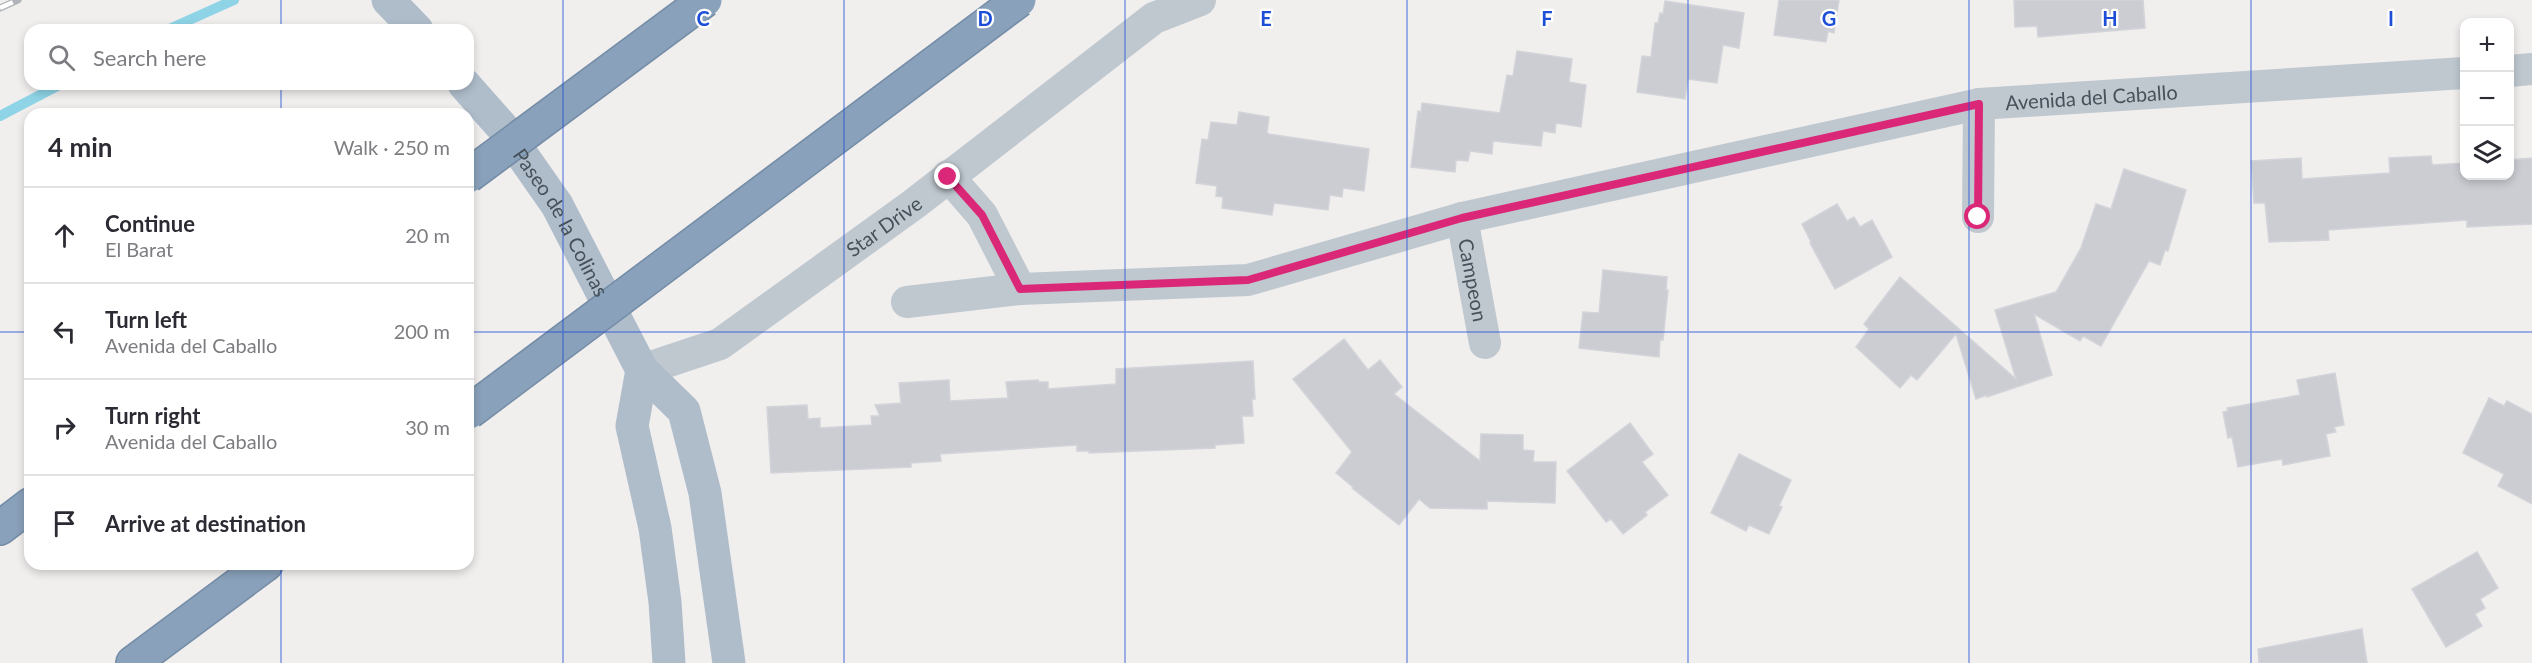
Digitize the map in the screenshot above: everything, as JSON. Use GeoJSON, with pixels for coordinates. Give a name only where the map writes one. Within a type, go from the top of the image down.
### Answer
{"type":"FeatureCollection","features":[{"type":"Feature","properties":{"kind":"highway"},"geometry":{"type":"LineString","coordinates":[[474,172],[705,0]]}},
{"type":"Feature","properties":{"kind":"highway"},"geometry":{"type":"LineString","coordinates":[[474,408],[1019,0]]}},
{"type":"Feature","properties":{"kind":"highway"},"geometry":{"type":"LineString","coordinates":[[0,528],[24,510]]}},
{"type":"Feature","properties":{"kind":"highway"},"geometry":{"type":"LineString","coordinates":[[133,663],[258,570]]}},
{"type":"Feature","properties":{"kind":"main road"},"geometry":{"type":"LineString","coordinates":[[388,0],[411,24]]}},
{"type":"Feature","properties":{"kind":"main road","name":"Paseo de la Colinas"},"geometry":{"type":"LineString","coordinates":[[469,90],[503,128],[557,205],[642,370],[684,411],[705,493],[729,663]]}},
{"type":"Feature","properties":{"kind":"main road"},"geometry":{"type":"LineString","coordinates":[[642,370],[632,426],[655,528],[665,602],[669,663]]}},
{"type":"Feature","properties":{"kind":"street","name":"Star Drive"},"geometry":{"type":"LineString","coordinates":[[642,370],[720,344],[914,204],[1154,18],[1200,0]]}},
{"type":"Feature","properties":{"kind":"street"},"geometry":{"type":"LineString","coordinates":[[2514,70],[2532,69]]}},
{"type":"Feature","properties":{"kind":"street","name":"Avenida del Caballo"},"geometry":{"type":"LineString","coordinates":[[907,302],[1020,289],[1248,280],[1462,218],[1979,104],[2460,73]]}},
{"type":"Feature","properties":{"kind":"street"},"geometry":{"type":"LineString","coordinates":[[1978,217],[1979,104]]}},
{"type":"Feature","properties":{"kind":"street"},"geometry":{"type":"LineString","coordinates":[[948,177],[982,215],[1020,289]]}},
{"type":"Feature","properties":{"kind":"street","name":"Campeon"},"geometry":{"type":"LineString","coordinates":[[1462,218],[1485,343]]}},
{"type":"Feature","properties":{"kind":"building"},"geometry":{"type":"Polygon","coordinates":[[[1779,0],[1839,0],[1834,33],[1828,31],[1826,42],[1774,35],[1779,0]]]}},
{"type":"Feature","properties":{"kind":"building"},"geometry":{"type":"Polygon","coordinates":[[[2014,0],[2143,0],[2145,28],[2038,37],[2037,26],[2015,27],[2014,0]]]}},
{"type":"Feature","properties":{"kind":"building"},"geometry":{"type":"Polygon","coordinates":[[[1665,1],[1744,13],[1739,48],[1723,45],[1717,83],[1688,79],[1685,99],[1637,92],[1642,56],[1651,57],[1655,23],[1658,23],[1660,13],[1663,14],[1665,1]]]}},
{"type":"Feature","properties":{"kind":"building"},"geometry":{"type":"Polygon","coordinates":[[[1517,51],[1572,59],[1569,82],[1586,85],[1581,127],[1556,123],[1555,133],[1543,131],[1541,146],[1493,141],[1492,154],[1470,151],[1468,161],[1456,160],[1455,172],[1411,167],[1418,111],[1421,112],[1422,103],[1500,113],[1507,75],[1513,76],[1517,51]]]}},
{"type":"Feature","properties":{"kind":"building"},"geometry":{"type":"Polygon","coordinates":[[[1239,112],[1269,117],[1267,133],[1269,134],[1369,149],[1364,191],[1343,188],[1342,197],[1330,195],[1328,210],[1274,203],[1272,215],[1222,208],[1223,197],[1216,196],[1217,186],[1196,183],[1202,139],[1208,140],[1211,122],[1237,125],[1239,112]]]}},
{"type":"Feature","properties":{"kind":"building"},"geometry":{"type":"Polygon","coordinates":[[[2431,156],[2432,165],[2460,163],[2460,180],[2514,180],[2514,160],[2532,158],[2532,224],[2467,227],[2467,220],[2328,230],[2329,240],[2269,242],[2265,203],[2254,203],[2251,161],[2301,158],[2302,179],[2390,173],[2389,158],[2431,156]]]}},
{"type":"Feature","properties":{"kind":"building"},"geometry":{"type":"Polygon","coordinates":[[[2124,169],[2186,190],[2168,251],[2165,250],[2160,265],[2149,261],[2101,346],[2083,336],[2080,341],[2034,314],[2052,375],[1976,399],[1956,334],[1917,380],[1911,375],[1900,388],[1856,347],[1869,329],[1864,324],[1900,277],[2016,379],[1995,310],[2056,292],[2081,248],[2096,204],[2111,209],[2124,169]]]}},
{"type":"Feature","properties":{"kind":"building"},"geometry":{"type":"Polygon","coordinates":[[[1837,204],[1847,221],[1854,217],[1860,227],[1872,220],[1892,257],[1835,289],[1802,224],[1837,204]]]}},
{"type":"Feature","properties":{"kind":"building"},"geometry":{"type":"Polygon","coordinates":[[[1603,270],[1667,277],[1666,290],[1668,290],[1663,340],[1660,340],[1659,357],[1579,348],[1583,312],[1599,313],[1603,270]]]}},
{"type":"Feature","properties":{"kind":"building"},"geometry":{"type":"Polygon","coordinates":[[[1344,339],[1368,370],[1380,360],[1402,387],[1394,394],[1480,461],[1481,434],[1523,435],[1523,450],[1534,451],[1533,462],[1556,462],[1555,503],[1487,501],[1487,509],[1430,508],[1419,499],[1399,525],[1336,473],[1352,452],[1293,379],[1344,339]]]}},
{"type":"Feature","properties":{"kind":"building"},"geometry":{"type":"Polygon","coordinates":[[[1253,361],[1255,399],[1252,399],[1253,416],[1242,416],[1244,443],[1215,445],[1215,448],[1089,453],[1089,451],[1077,451],[1077,445],[940,454],[941,461],[911,463],[911,467],[771,473],[767,407],[807,405],[808,419],[820,418],[820,428],[872,425],[871,416],[880,416],[875,405],[901,403],[899,383],[949,380],[950,401],[1008,398],[1006,382],[1038,380],[1048,382],[1048,389],[1116,384],[1116,369],[1253,361]]]}},
{"type":"Feature","properties":{"kind":"building"},"geometry":{"type":"Polygon","coordinates":[[[2335,373],[2344,425],[2334,427],[2336,432],[2326,434],[2330,456],[2283,465],[2282,459],[2238,467],[2232,437],[2228,438],[2223,412],[2228,411],[2227,408],[2300,395],[2297,380],[2335,373]]]}},
{"type":"Feature","properties":{"kind":"building"},"geometry":{"type":"Polygon","coordinates":[[[2489,398],[2504,406],[2507,401],[2532,414],[2532,504],[2498,486],[2504,474],[2463,453],[2489,398]]]}},
{"type":"Feature","properties":{"kind":"building"},"geometry":{"type":"Polygon","coordinates":[[[1630,423],[1653,454],[1642,462],[1668,495],[1645,512],[1647,515],[1623,534],[1611,519],[1606,522],[1567,471],[1630,423]]]}},
{"type":"Feature","properties":{"kind":"building"},"geometry":{"type":"Polygon","coordinates":[[[1739,454],[1791,480],[1779,506],[1782,507],[1769,534],[1749,525],[1746,531],[1711,513],[1739,454]]]}},
{"type":"Feature","properties":{"kind":"building"},"geometry":{"type":"Polygon","coordinates":[[[2477,552],[2498,588],[2480,599],[2485,608],[2475,614],[2482,626],[2446,647],[2412,589],[2477,552]]]}},
{"type":"Feature","properties":{"kind":"building"},"geometry":{"type":"Polygon","coordinates":[[[2362,629],[2367,663],[2259,663],[2258,649],[2362,629]]]}},
{"type":"Feature","properties":{"kind":"waterway"},"geometry":{"type":"LineString","coordinates":[[180,24],[234,0]]}},
{"type":"Feature","properties":{"kind":"waterway"},"geometry":{"type":"LineString","coordinates":[[0,116],[50,90]]}},
{"type":"Feature","properties":{"kind":"railway"},"geometry":{"type":"LineString","coordinates":[[0,8],[18,0]]}},
{"type":"Feature","properties":{"kind":"route"},"geometry":{"type":"LineString","coordinates":[[948,177],[982,215],[1020,289],[1248,280],[1462,218],[1979,104],[1978,217]]}}]}
